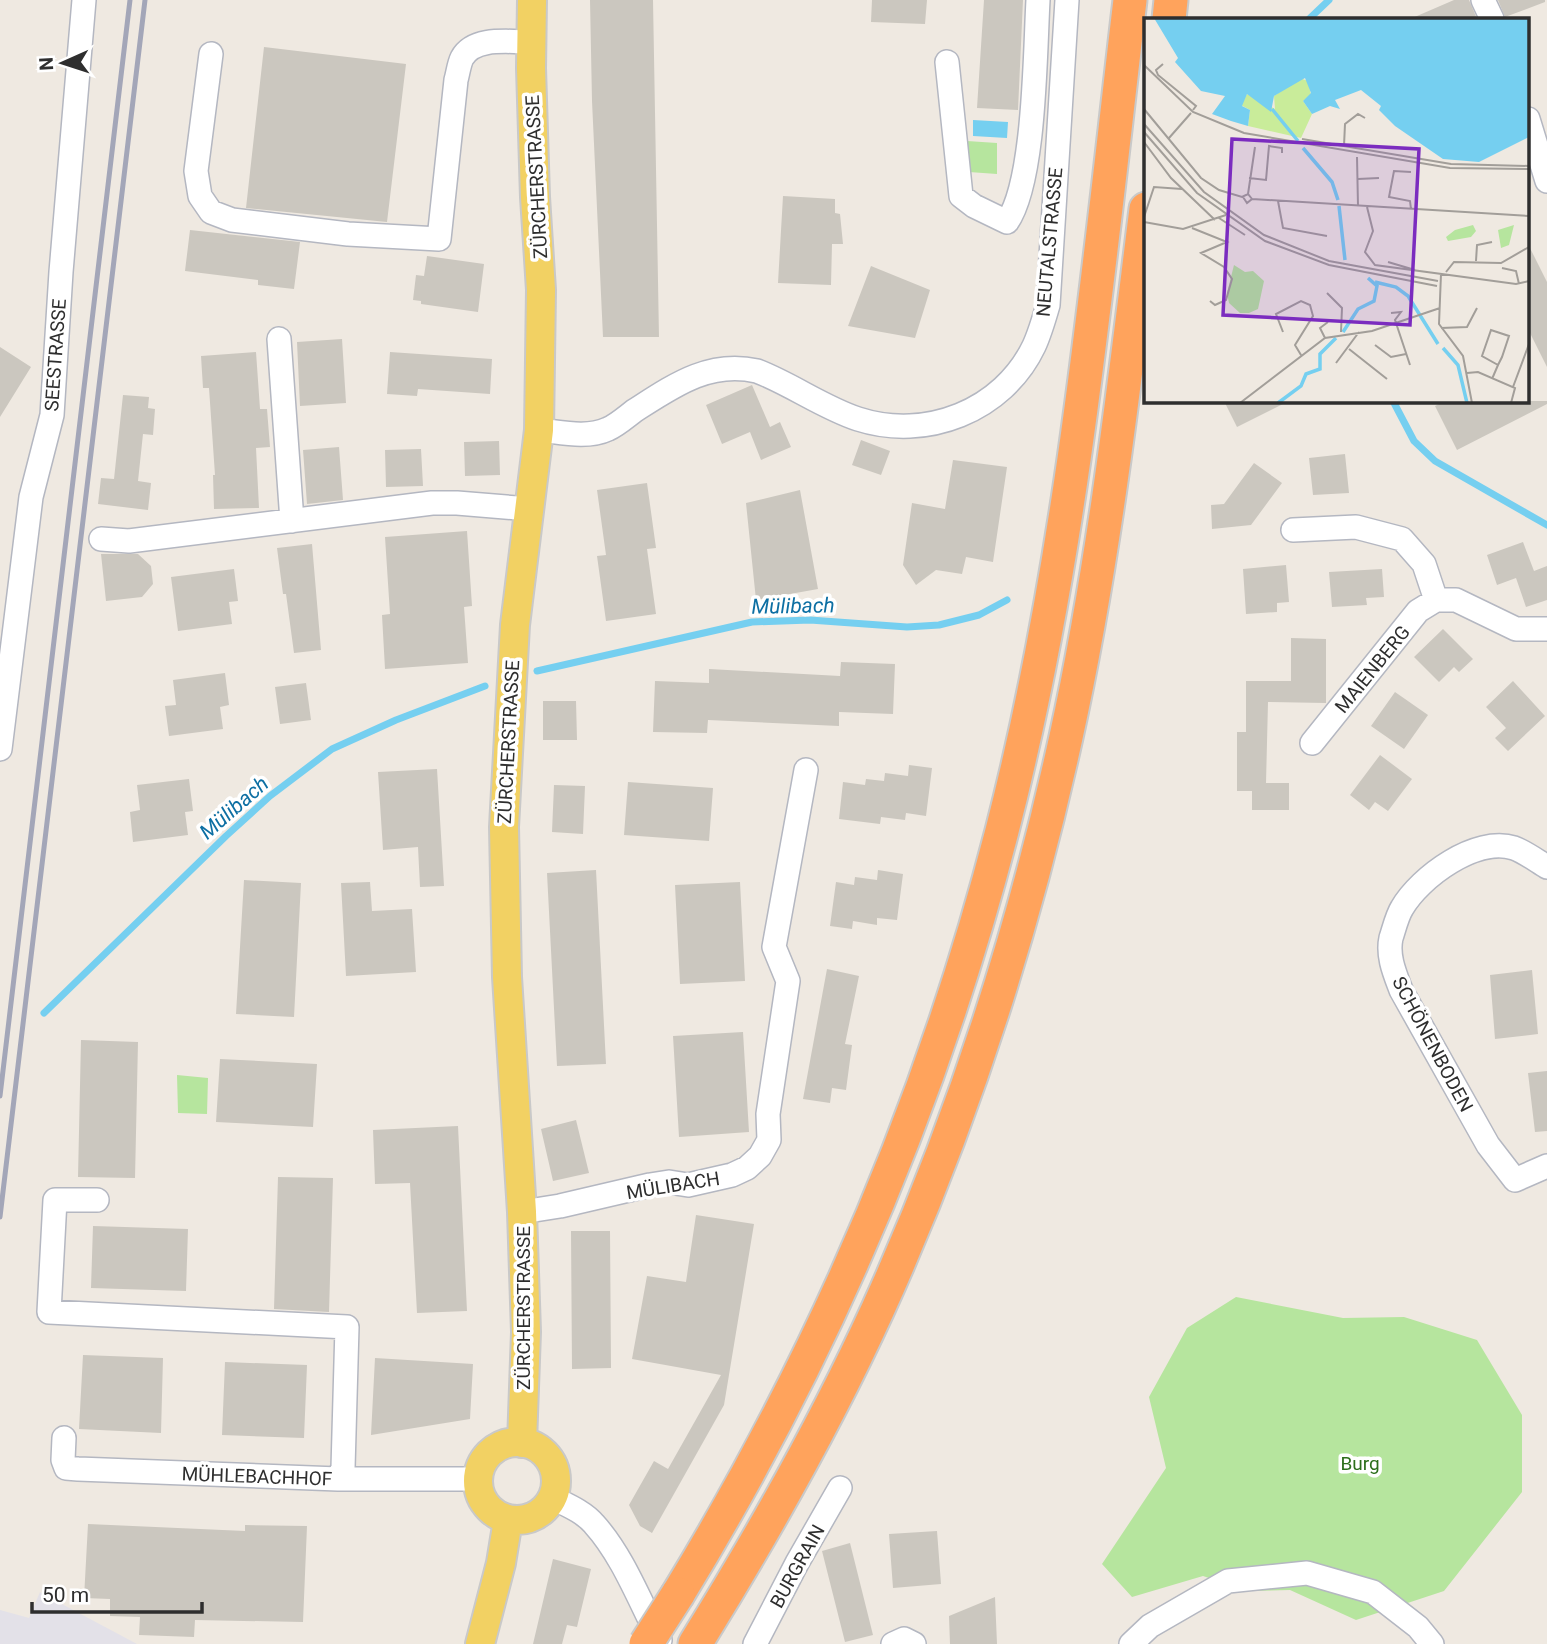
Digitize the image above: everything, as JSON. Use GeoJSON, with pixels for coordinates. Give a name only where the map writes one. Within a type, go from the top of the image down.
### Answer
{"type":"FeatureCollection","features":[{"type":"Feature","properties":{"kind":"highway"},"geometry":{"type":"LineString","coordinates":[[646,1644],[749,1473],[802,1373],[859,1250],[910,1127],[960,981],[1025,733],[1059,551],[1084,380],[1129,0]]}},
{"type":"Feature","properties":{"kind":"highway"},"geometry":{"type":"LineString","coordinates":[[1168,18],[1171,0]]}},
{"type":"Feature","properties":{"kind":"highway"},"geometry":{"type":"LineString","coordinates":[[695,1644],[799,1467],[878,1309],[950,1133],[997,999],[1043,834],[1083,654],[1112,479],[1144,225]]}},
{"type":"Feature","properties":{"kind":"main road","name":"ZÜRCHERSTRASSE"},"geometry":{"type":"LineString","coordinates":[[522,1443],[526,1332],[522,1212],[507,977],[504,827],[514,625],[538,430],[541,290],[535,197],[532,0]]}},
{"type":"Feature","properties":{"kind":"main road"},"geometry":{"type":"LineString","coordinates":[[509,1443],[522,1443],[534,1446],[551,1462],[556,1474],[553,1498],[539,1514],[519,1521],[508,1520],[486,1505],[480,1493],[478,1479],[481,1467],[497,1448],[509,1443]]}},
{"type":"Feature","properties":{"kind":"main road"},"geometry":{"type":"LineString","coordinates":[[480,1644],[501,1563],[508,1520]]}},
{"type":"Feature","properties":{"kind":"street","name":"SEESTRASSE"},"geometry":{"type":"LineString","coordinates":[[0,749],[6,661],[31,497],[52,415],[83,0]]}},
{"type":"Feature","properties":{"kind":"street","name":"NEUTALSTRASSE"},"geometry":{"type":"LineString","coordinates":[[947,62],[961,196],[1007,222],[1016,211],[1025,167],[1031,121],[1038,0]]}},
{"type":"Feature","properties":{"kind":"street","name":"NEUTALSTRASSE"},"geometry":{"type":"LineString","coordinates":[[538,430],[582,434],[608,429],[678,383],[708,371],[724,368],[757,371],[858,419],[896,427],[933,425],[960,417],[995,394],[1014,376],[1029,355],[1048,305],[1067,0]]}},
{"type":"Feature","properties":{"kind":"street"},"geometry":{"type":"LineString","coordinates":[[1483,0],[1492,18]]}},
{"type":"Feature","properties":{"kind":"street"},"geometry":{"type":"LineString","coordinates":[[211,54],[196,171],[200,196],[211,212],[232,220],[335,232],[439,239],[456,80],[462,58],[473,47],[492,42],[531,42]]}},
{"type":"Feature","properties":{"kind":"street"},"geometry":{"type":"LineString","coordinates":[[1533,125],[1547,181]]}},
{"type":"Feature","properties":{"kind":"street"},"geometry":{"type":"LineString","coordinates":[[279,339],[292,521]]}},
{"type":"Feature","properties":{"kind":"street"},"geometry":{"type":"LineString","coordinates":[[101,540],[129,541],[432,503],[530,509]]}},
{"type":"Feature","properties":{"kind":"street"},"geometry":{"type":"LineString","coordinates":[[1293,530],[1356,527],[1402,539],[1424,564],[1436,600],[1456,600],[1516,629],[1547,629]]}},
{"type":"Feature","properties":{"kind":"street","name":"MAIENBERG"},"geometry":{"type":"LineString","coordinates":[[1312,743],[1418,611],[1436,600]]}},
{"type":"Feature","properties":{"kind":"street","name":"MÜLIBACH"},"geometry":{"type":"LineString","coordinates":[[522,1212],[650,1185],[669,1182],[688,1185],[732,1175],[747,1168],[760,1157],[769,1140],[768,1114],[788,981],[774,947],[806,771]]}},
{"type":"Feature","properties":{"kind":"street","name":"SCHÖNENBODEN"},"geometry":{"type":"LineString","coordinates":[[1547,867],[1514,848],[1498,847],[1482,848],[1450,862],[1422,882],[1401,909],[1391,941],[1392,966],[1401,990],[1488,1144],[1515,1180],[1547,1166]]}},
{"type":"Feature","properties":{"kind":"street"},"geometry":{"type":"LineString","coordinates":[[97,1200],[55,1200],[50,1312],[347,1327],[343,1468],[338,1479]]}},
{"type":"Feature","properties":{"kind":"street","name":"MÜHLEBACHHOF"},"geometry":{"type":"LineString","coordinates":[[64,1438],[63,1460],[66,1468],[338,1479],[478,1479]]}},
{"type":"Feature","properties":{"kind":"street","name":"BURGRAIN"},"geometry":{"type":"LineString","coordinates":[[755,1644],[840,1488]]}},
{"type":"Feature","properties":{"kind":"street"},"geometry":{"type":"LineString","coordinates":[[553,1498],[593,1523],[628,1578],[662,1644]]}},
{"type":"Feature","properties":{"kind":"street"},"geometry":{"type":"LineString","coordinates":[[1131,1644],[1150,1626],[1228,1581],[1307,1573],[1373,1592],[1418,1627],[1432,1644]]}},
{"type":"Feature","properties":{"kind":"street"},"geometry":{"type":"LineString","coordinates":[[893,1644],[904,1639],[914,1644]]}},
{"type":"Feature","properties":{"kind":"shaded area"},"geometry":{"type":"Polygon","coordinates":[[[40,1592],[137,1644],[0,1644],[0,1610],[29,1618],[40,1592]]]}},
{"type":"Feature","properties":{"kind":"green space"},"geometry":{"type":"Polygon","coordinates":[[[967,141],[997,143],[997,174],[969,172],[967,141]]]}},
{"type":"Feature","properties":{"kind":"green space"},"geometry":{"type":"Polygon","coordinates":[[[177,1075],[208,1078],[207,1114],[178,1113],[177,1075]]]}},
{"type":"Feature","properties":{"kind":"green space","name":"Burg"},"geometry":{"type":"Polygon","coordinates":[[[1236,1297],[1343,1318],[1404,1317],[1477,1340],[1522,1415],[1522,1492],[1444,1591],[1356,1620],[1290,1590],[1248,1591],[1203,1576],[1132,1597],[1102,1564],[1166,1468],[1149,1397],[1187,1328],[1236,1297]]]}},
{"type":"Feature","properties":{"kind":"water"},"geometry":{"type":"Polygon","coordinates":[[[973,120],[1008,122],[1007,138],[973,136],[973,120]]]}},
{"type":"Feature","properties":{"kind":"building"},"geometry":{"type":"Polygon","coordinates":[[[590,0],[653,0],[659,337],[603,337],[590,0]]]}},
{"type":"Feature","properties":{"kind":"building"},"geometry":{"type":"Polygon","coordinates":[[[872,0],[927,0],[925,24],[871,22],[872,0]]]}},
{"type":"Feature","properties":{"kind":"building"},"geometry":{"type":"Polygon","coordinates":[[[984,0],[1023,0],[1018,110],[977,108],[984,0]]]}},
{"type":"Feature","properties":{"kind":"building"},"geometry":{"type":"Polygon","coordinates":[[[1454,0],[1469,0],[1477,18],[1412,18],[1454,0]]]}},
{"type":"Feature","properties":{"kind":"building"},"geometry":{"type":"Polygon","coordinates":[[[1498,0],[1545,0],[1545,2],[1505,17],[1498,0]]]}},
{"type":"Feature","properties":{"kind":"building"},"geometry":{"type":"Polygon","coordinates":[[[264,47],[406,64],[387,222],[246,208],[264,47]]]}},
{"type":"Feature","properties":{"kind":"building"},"geometry":{"type":"Polygon","coordinates":[[[783,196],[835,199],[835,213],[840,214],[843,244],[832,244],[831,285],[778,283],[783,196]]]}},
{"type":"Feature","properties":{"kind":"building"},"geometry":{"type":"Polygon","coordinates":[[[190,230],[300,242],[294,289],[258,285],[258,280],[185,271],[190,230]]]}},
{"type":"Feature","properties":{"kind":"building"},"geometry":{"type":"Polygon","coordinates":[[[1530,248],[1547,282],[1547,367],[1530,333],[1530,248]]]}},
{"type":"Feature","properties":{"kind":"building"},"geometry":{"type":"Polygon","coordinates":[[[427,256],[484,264],[478,312],[421,304],[421,301],[413,300],[416,275],[424,276],[427,256]]]}},
{"type":"Feature","properties":{"kind":"building"},"geometry":{"type":"Polygon","coordinates":[[[871,266],[930,290],[915,338],[848,326],[871,266]]]}},
{"type":"Feature","properties":{"kind":"building"},"geometry":{"type":"Polygon","coordinates":[[[342,339],[346,403],[300,406],[297,342],[342,339]]]}},
{"type":"Feature","properties":{"kind":"building"},"geometry":{"type":"Polygon","coordinates":[[[0,347],[31,367],[0,417],[0,347]]]}},
{"type":"Feature","properties":{"kind":"building"},"geometry":{"type":"Polygon","coordinates":[[[256,352],[260,409],[267,409],[270,447],[256,448],[259,508],[214,509],[215,475],[209,388],[203,388],[201,356],[256,352]]]}},
{"type":"Feature","properties":{"kind":"building"},"geometry":{"type":"Polygon","coordinates":[[[390,352],[492,359],[490,394],[418,389],[417,396],[387,394],[390,352]]]}},
{"type":"Feature","properties":{"kind":"building"},"geometry":{"type":"Polygon","coordinates":[[[752,385],[770,427],[780,422],[791,447],[761,460],[750,432],[722,444],[706,405],[752,385]]]}},
{"type":"Feature","properties":{"kind":"building"},"geometry":{"type":"Polygon","coordinates":[[[123,395],[149,397],[148,408],[155,409],[153,435],[143,434],[138,481],[151,483],[148,510],[98,504],[101,478],[114,479],[123,395]]]}},
{"type":"Feature","properties":{"kind":"building"},"geometry":{"type":"Polygon","coordinates":[[[1547,401],[1547,404],[1457,450],[1435,406],[1443,402],[1547,401]]]}},
{"type":"Feature","properties":{"kind":"building"},"geometry":{"type":"Polygon","coordinates":[[[1224,402],[1287,402],[1237,427],[1224,402]]]}},
{"type":"Feature","properties":{"kind":"building"},"geometry":{"type":"Polygon","coordinates":[[[861,440],[890,451],[881,475],[852,465],[861,440]]]}},
{"type":"Feature","properties":{"kind":"building"},"geometry":{"type":"Polygon","coordinates":[[[499,441],[500,475],[465,476],[464,442],[499,441]]]}},
{"type":"Feature","properties":{"kind":"building"},"geometry":{"type":"Polygon","coordinates":[[[339,447],[343,500],[307,504],[303,450],[339,447]]]}},
{"type":"Feature","properties":{"kind":"building"},"geometry":{"type":"Polygon","coordinates":[[[421,449],[423,486],[386,487],[385,450],[421,449]]]}},
{"type":"Feature","properties":{"kind":"building"},"geometry":{"type":"Polygon","coordinates":[[[1345,454],[1349,493],[1313,495],[1309,458],[1345,454]]]}},
{"type":"Feature","properties":{"kind":"building"},"geometry":{"type":"Polygon","coordinates":[[[953,460],[1007,467],[993,562],[966,557],[962,574],[936,570],[916,585],[903,565],[912,503],[945,509],[953,460]]]}},
{"type":"Feature","properties":{"kind":"building"},"geometry":{"type":"Polygon","coordinates":[[[1254,463],[1282,483],[1251,525],[1212,529],[1211,505],[1224,504],[1254,463]]]}},
{"type":"Feature","properties":{"kind":"building"},"geometry":{"type":"Polygon","coordinates":[[[647,483],[656,548],[647,549],[656,614],[606,621],[597,556],[606,555],[597,490],[647,483]]]}},
{"type":"Feature","properties":{"kind":"building"},"geometry":{"type":"Polygon","coordinates":[[[800,490],[818,589],[756,600],[746,503],[800,490]]]}},
{"type":"Feature","properties":{"kind":"building"},"geometry":{"type":"Polygon","coordinates":[[[467,531],[472,606],[464,607],[468,663],[385,669],[382,615],[390,614],[385,537],[467,531]]]}},
{"type":"Feature","properties":{"kind":"building"},"geometry":{"type":"Polygon","coordinates":[[[1523,542],[1534,571],[1547,566],[1547,600],[1526,607],[1516,578],[1497,585],[1487,555],[1523,542]]]}},
{"type":"Feature","properties":{"kind":"building"},"geometry":{"type":"Polygon","coordinates":[[[312,544],[321,650],[294,653],[277,548],[312,544]]]}},
{"type":"Feature","properties":{"kind":"building"},"geometry":{"type":"Polygon","coordinates":[[[101,554],[138,554],[151,566],[153,584],[142,597],[106,601],[101,554]]]}},
{"type":"Feature","properties":{"kind":"building"},"geometry":{"type":"Polygon","coordinates":[[[1286,565],[1289,602],[1277,603],[1277,612],[1246,614],[1243,569],[1286,565]]]}},
{"type":"Feature","properties":{"kind":"building"},"geometry":{"type":"Polygon","coordinates":[[[234,569],[238,601],[229,602],[232,624],[178,631],[171,577],[234,569]]]}},
{"type":"Feature","properties":{"kind":"building"},"geometry":{"type":"Polygon","coordinates":[[[1382,569],[1384,597],[1366,598],[1367,605],[1332,607],[1329,572],[1382,569]]]}},
{"type":"Feature","properties":{"kind":"building"},"geometry":{"type":"Polygon","coordinates":[[[1443,629],[1473,659],[1459,672],[1454,667],[1439,682],[1414,657],[1443,629]]]}},
{"type":"Feature","properties":{"kind":"building"},"geometry":{"type":"Polygon","coordinates":[[[1291,638],[1326,639],[1326,703],[1268,702],[1266,783],[1289,783],[1289,810],[1252,810],[1252,791],[1237,791],[1237,732],[1246,732],[1246,681],[1291,681],[1291,638]]]}},
{"type":"Feature","properties":{"kind":"building"},"geometry":{"type":"Polygon","coordinates":[[[841,662],[895,664],[893,714],[839,712],[839,726],[708,720],[707,733],[653,732],[655,681],[709,683],[709,669],[840,676],[841,662]]]}},
{"type":"Feature","properties":{"kind":"building"},"geometry":{"type":"Polygon","coordinates":[[[225,673],[229,705],[220,707],[223,729],[169,736],[165,706],[176,705],[173,680],[225,673]]]}},
{"type":"Feature","properties":{"kind":"building"},"geometry":{"type":"Polygon","coordinates":[[[1513,681],[1545,716],[1508,751],[1495,738],[1506,728],[1486,707],[1513,681]]]}},
{"type":"Feature","properties":{"kind":"building"},"geometry":{"type":"Polygon","coordinates":[[[306,683],[311,720],[280,724],[275,687],[306,683]]]}},
{"type":"Feature","properties":{"kind":"building"},"geometry":{"type":"Polygon","coordinates":[[[1395,692],[1428,715],[1404,749],[1371,726],[1395,692]]]}},
{"type":"Feature","properties":{"kind":"building"},"geometry":{"type":"Polygon","coordinates":[[[543,701],[576,701],[577,740],[543,740],[543,701]]]}},
{"type":"Feature","properties":{"kind":"building"},"geometry":{"type":"Polygon","coordinates":[[[1380,755],[1412,779],[1388,811],[1375,802],[1369,810],[1350,795],[1380,755]]]}},
{"type":"Feature","properties":{"kind":"building"},"geometry":{"type":"Polygon","coordinates":[[[909,765],[932,768],[926,816],[906,813],[905,820],[881,817],[880,824],[839,819],[843,782],[865,785],[866,779],[884,781],[885,773],[908,776],[909,765]]]}},
{"type":"Feature","properties":{"kind":"building"},"geometry":{"type":"Polygon","coordinates":[[[437,769],[444,886],[420,887],[418,847],[383,850],[378,772],[437,769]]]}},
{"type":"Feature","properties":{"kind":"building"},"geometry":{"type":"Polygon","coordinates":[[[189,779],[193,811],[185,812],[188,835],[133,842],[130,812],[140,810],[137,785],[189,779]]]}},
{"type":"Feature","properties":{"kind":"building"},"geometry":{"type":"Polygon","coordinates":[[[628,782],[713,788],[709,841],[624,835],[628,782]]]}},
{"type":"Feature","properties":{"kind":"building"},"geometry":{"type":"Polygon","coordinates":[[[554,785],[585,786],[583,834],[552,832],[554,785]]]}},
{"type":"Feature","properties":{"kind":"building"},"geometry":{"type":"Polygon","coordinates":[[[596,870],[606,1064],[557,1066],[547,873],[596,870]]]}},
{"type":"Feature","properties":{"kind":"building"},"geometry":{"type":"Polygon","coordinates":[[[878,870],[903,874],[897,920],[877,918],[877,925],[853,921],[852,929],[830,926],[836,882],[854,885],[855,877],[877,880],[878,870]]]}},
{"type":"Feature","properties":{"kind":"building"},"geometry":{"type":"Polygon","coordinates":[[[244,880],[301,883],[294,1017],[236,1014],[244,880]]]}},
{"type":"Feature","properties":{"kind":"building"},"geometry":{"type":"Polygon","coordinates":[[[370,882],[372,911],[412,909],[416,972],[346,976],[341,883],[370,882]]]}},
{"type":"Feature","properties":{"kind":"building"},"geometry":{"type":"Polygon","coordinates":[[[740,882],[745,981],[680,984],[675,885],[740,882]]]}},
{"type":"Feature","properties":{"kind":"building"},"geometry":{"type":"Polygon","coordinates":[[[827,969],[859,976],[845,1044],[852,1045],[846,1090],[832,1088],[830,1103],[803,1099],[827,969]]]}},
{"type":"Feature","properties":{"kind":"building"},"geometry":{"type":"Polygon","coordinates":[[[1532,970],[1538,1034],[1495,1039],[1490,975],[1532,970]]]}},
{"type":"Feature","properties":{"kind":"building"},"geometry":{"type":"Polygon","coordinates":[[[743,1032],[749,1132],[679,1137],[673,1036],[743,1032]]]}},
{"type":"Feature","properties":{"kind":"building"},"geometry":{"type":"Polygon","coordinates":[[[81,1040],[138,1042],[135,1178],[78,1177],[81,1040]]]}},
{"type":"Feature","properties":{"kind":"building"},"geometry":{"type":"Polygon","coordinates":[[[220,1059],[317,1064],[313,1127],[216,1122],[220,1059]]]}},
{"type":"Feature","properties":{"kind":"building"},"geometry":{"type":"Polygon","coordinates":[[[1547,1071],[1547,1131],[1535,1132],[1528,1073],[1547,1071]]]}},
{"type":"Feature","properties":{"kind":"building"},"geometry":{"type":"Polygon","coordinates":[[[576,1120],[589,1173],[553,1181],[541,1129],[576,1120]]]}},
{"type":"Feature","properties":{"kind":"building"},"geometry":{"type":"Polygon","coordinates":[[[458,1126],[467,1311],[417,1313],[410,1183],[375,1184],[373,1130],[458,1126]]]}},
{"type":"Feature","properties":{"kind":"building"},"geometry":{"type":"Polygon","coordinates":[[[278,1177],[333,1178],[329,1312],[274,1309],[278,1177]]]}},
{"type":"Feature","properties":{"kind":"building"},"geometry":{"type":"Polygon","coordinates":[[[696,1215],[754,1224],[724,1405],[652,1533],[640,1526],[629,1505],[654,1461],[668,1469],[721,1375],[632,1359],[647,1276],[686,1282],[696,1215]]]}},
{"type":"Feature","properties":{"kind":"building"},"geometry":{"type":"Polygon","coordinates":[[[93,1226],[188,1229],[186,1291],[91,1288],[93,1226]]]}},
{"type":"Feature","properties":{"kind":"building"},"geometry":{"type":"Polygon","coordinates":[[[571,1231],[610,1231],[611,1368],[572,1369],[571,1231]]]}},
{"type":"Feature","properties":{"kind":"building"},"geometry":{"type":"Polygon","coordinates":[[[83,1355],[163,1358],[161,1433],[79,1429],[83,1355]]]}},
{"type":"Feature","properties":{"kind":"building"},"geometry":{"type":"Polygon","coordinates":[[[375,1358],[473,1364],[470,1419],[371,1435],[375,1358]]]}},
{"type":"Feature","properties":{"kind":"building"},"geometry":{"type":"Polygon","coordinates":[[[225,1362],[307,1365],[304,1438],[222,1435],[225,1362]]]}},
{"type":"Feature","properties":{"kind":"building"},"geometry":{"type":"Polygon","coordinates":[[[88,1524],[245,1531],[245,1525],[307,1526],[303,1622],[195,1620],[194,1637],[139,1635],[140,1617],[110,1616],[110,1599],[84,1598],[88,1524]]]}},
{"type":"Feature","properties":{"kind":"building"},"geometry":{"type":"Polygon","coordinates":[[[937,1531],[941,1584],[893,1588],[889,1534],[937,1531]]]}},
{"type":"Feature","properties":{"kind":"building"},"geometry":{"type":"Polygon","coordinates":[[[850,1543],[873,1635],[845,1642],[822,1551],[850,1543]]]}},
{"type":"Feature","properties":{"kind":"building"},"geometry":{"type":"Polygon","coordinates":[[[553,1559],[591,1569],[577,1627],[567,1625],[562,1644],[533,1644],[553,1559]]]}},
{"type":"Feature","properties":{"kind":"building"},"geometry":{"type":"Polygon","coordinates":[[[995,1597],[997,1644],[950,1644],[949,1616],[995,1597]]]}},
{"type":"Feature","properties":{"kind":"waterway"},"geometry":{"type":"LineString","coordinates":[[1310,18],[1329,0]]}},
{"type":"Feature","properties":{"kind":"waterway"},"geometry":{"type":"LineString","coordinates":[[1394,402],[1414,441],[1435,461],[1547,525]]}},
{"type":"Feature","properties":{"kind":"waterway","name":"Mülibach"},"geometry":{"type":"LineString","coordinates":[[537,671],[752,622],[810,620],[907,627],[939,625],[979,615],[1007,600]]}},
{"type":"Feature","properties":{"kind":"waterway","name":"Mülibach"},"geometry":{"type":"LineString","coordinates":[[44,1013],[226,836],[270,796],[332,749],[396,720],[485,686]]}},
{"type":"Feature","properties":{"kind":"railway"},"geometry":{"type":"LineString","coordinates":[[0,1096],[130,0]]}},
{"type":"Feature","properties":{"kind":"railway"},"geometry":{"type":"LineString","coordinates":[[0,1217],[145,0]]}}]}
